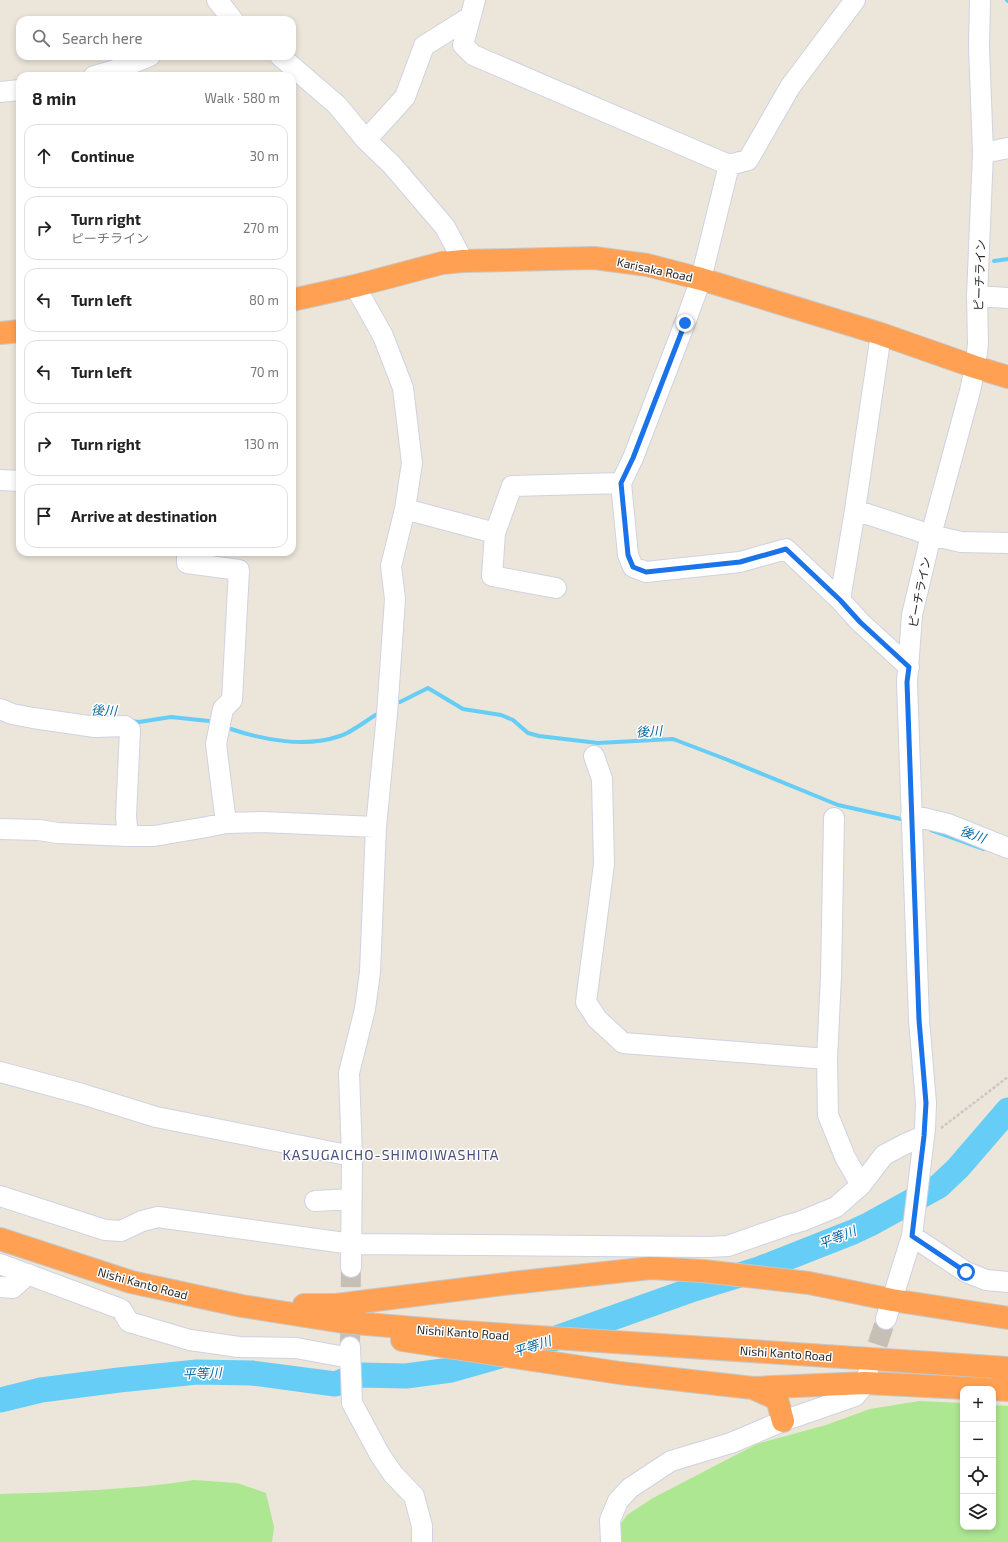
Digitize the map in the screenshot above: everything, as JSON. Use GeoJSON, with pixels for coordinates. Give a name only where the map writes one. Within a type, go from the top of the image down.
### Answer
{"type":"FeatureCollection","features":[{"type":"Feature","properties":{"kind":"highway","name":"Karisaka Road"},"geometry":{"type":"LineString","coordinates":[[296,299],[355,286],[442,263],[463,261],[594,258],[647,265],[701,279],[881,334],[1008,377]]}},
{"type":"Feature","properties":{"kind":"highway"},"geometry":{"type":"LineString","coordinates":[[0,333],[16,331]]}},
{"type":"Feature","properties":{"kind":"highway","name":"Nishi Kanto Road"},"geometry":{"type":"LineString","coordinates":[[0,1239],[131,1282],[184,1294],[294,1315],[343,1322],[449,1331],[1008,1368]]}},
{"type":"Feature","properties":{"kind":"highway"},"geometry":{"type":"LineString","coordinates":[[184,1294],[302,1305],[336,1305],[512,1283],[651,1268],[703,1271],[809,1283],[889,1310],[1008,1318]]}},
{"type":"Feature","properties":{"kind":"highway"},"geometry":{"type":"LineString","coordinates":[[294,1315],[338,1327],[418,1343],[620,1372],[753,1388],[867,1378],[960,1387]]}},
{"type":"Feature","properties":{"kind":"highway"},"geometry":{"type":"LineString","coordinates":[[753,1388],[777,1399],[783,1421]]}},
{"type":"Feature","properties":{"kind":"highway"},"geometry":{"type":"LineString","coordinates":[[996,1390],[1008,1390]]}},
{"type":"Feature","properties":{"kind":"street"},"geometry":{"type":"LineString","coordinates":[[473,8],[464,45],[473,55],[729,166],[748,160],[790,87],[856,0]]}},
{"type":"Feature","properties":{"kind":"street","name":"ピーチライン"},"geometry":{"type":"LineString","coordinates":[[889,1310],[912,1236],[925,1132],[926,1103],[919,1020],[907,682],[912,615],[931,535],[975,367],[978,344],[977,296],[983,153],[979,48],[980,0]]}},
{"type":"Feature","properties":{"kind":"street"},"geometry":{"type":"LineString","coordinates":[[366,140],[405,97],[424,46],[473,8]]}},
{"type":"Feature","properties":{"kind":"street"},"geometry":{"type":"LineString","coordinates":[[108,72],[140,60]]}},
{"type":"Feature","properties":{"kind":"street"},"geometry":{"type":"LineString","coordinates":[[285,60],[337,105],[366,140],[392,165],[445,227],[463,261]]}},
{"type":"Feature","properties":{"kind":"street"},"geometry":{"type":"LineString","coordinates":[[0,92],[16,90]]}},
{"type":"Feature","properties":{"kind":"street"},"geometry":{"type":"LineString","coordinates":[[983,153],[1008,148]]}},
{"type":"Feature","properties":{"kind":"street"},"geometry":{"type":"LineString","coordinates":[[729,166],[701,279],[633,458],[621,483],[628,555],[633,567],[646,572],[732,563],[786,549],[840,600],[860,622],[909,667]]}},
{"type":"Feature","properties":{"kind":"street"},"geometry":{"type":"LineString","coordinates":[[351,1267],[352,1156],[349,1073],[365,1009],[370,972],[376,827],[387,714],[395,599],[391,566],[405,509],[412,463],[403,388],[383,336],[355,286]]}},
{"type":"Feature","properties":{"kind":"street"},"geometry":{"type":"LineString","coordinates":[[977,296],[1008,298]]}},
{"type":"Feature","properties":{"kind":"street"},"geometry":{"type":"LineString","coordinates":[[840,600],[881,334]]}},
{"type":"Feature","properties":{"kind":"street"},"geometry":{"type":"LineString","coordinates":[[0,480],[16,480]]}},
{"type":"Feature","properties":{"kind":"street"},"geometry":{"type":"LineString","coordinates":[[556,588],[492,576],[495,534],[512,486],[621,483]]}},
{"type":"Feature","properties":{"kind":"street"},"geometry":{"type":"LineString","coordinates":[[405,509],[495,534]]}},
{"type":"Feature","properties":{"kind":"street"},"geometry":{"type":"LineString","coordinates":[[855,510],[931,535],[961,542],[1008,543]]}},
{"type":"Feature","properties":{"kind":"street"},"geometry":{"type":"LineString","coordinates":[[187,556],[187,563],[239,570],[232,700],[223,709],[216,744],[226,823]]}},
{"type":"Feature","properties":{"kind":"street"},"geometry":{"type":"LineString","coordinates":[[0,709],[12,714],[33,718],[95,727],[125,726],[130,730],[126,817],[128,836]]}},
{"type":"Feature","properties":{"kind":"street"},"geometry":{"type":"LineString","coordinates":[[594,756],[602,779],[604,864],[586,1002],[597,1019],[623,1044],[827,1059]]}},
{"type":"Feature","properties":{"kind":"street"},"geometry":{"type":"LineString","coordinates":[[911,815],[962,829],[1008,848]]}},
{"type":"Feature","properties":{"kind":"street"},"geometry":{"type":"LineString","coordinates":[[834,818],[832,976],[827,1059],[828,1115],[845,1157],[861,1185]]}},
{"type":"Feature","properties":{"kind":"street"},"geometry":{"type":"LineString","coordinates":[[0,829],[39,830],[58,833],[154,836],[226,823],[262,822],[376,827]]}},
{"type":"Feature","properties":{"kind":"street"},"geometry":{"type":"LineString","coordinates":[[0,1072],[82,1094],[156,1117],[352,1156]]}},
{"type":"Feature","properties":{"kind":"street"},"geometry":{"type":"LineString","coordinates":[[0,1196],[105,1230],[121,1232],[142,1221],[158,1217],[352,1244],[728,1246],[836,1207],[861,1185],[884,1155],[925,1132]]}},
{"type":"Feature","properties":{"kind":"street"},"geometry":{"type":"LineString","coordinates":[[315,1201],[351,1199]]}},
{"type":"Feature","properties":{"kind":"street"},"geometry":{"type":"LineString","coordinates":[[912,1236],[966,1272],[986,1280],[1008,1282]]}},
{"type":"Feature","properties":{"kind":"street"},"geometry":{"type":"LineString","coordinates":[[0,1264],[121,1309],[129,1322],[190,1340],[239,1347],[296,1348],[350,1352],[352,1403],[380,1455],[393,1474],[414,1496],[422,1526],[422,1542]]}},
{"type":"Feature","properties":{"kind":"street"},"geometry":{"type":"LineString","coordinates":[[0,1287],[13,1288],[28,1274]]}},
{"type":"Feature","properties":{"kind":"street"},"geometry":{"type":"LineString","coordinates":[[611,1542],[610,1520],[618,1501],[630,1488],[670,1462],[731,1443],[783,1421],[854,1396],[867,1378]]}},
{"type":"Feature","properties":{"kind":"path"},"geometry":{"type":"LineString","coordinates":[[925,1132],[940,1129],[1008,1077]]}},
{"type":"Feature","properties":{"kind":"green space"},"geometry":{"type":"Polygon","coordinates":[[[919,1401],[960,1403],[960,1530],[996,1530],[996,1405],[1008,1406],[1008,1542],[619,1542],[615,1532],[627,1515],[653,1498],[757,1444],[826,1425],[870,1409],[919,1401]]]}},
{"type":"Feature","properties":{"kind":"green space"},"geometry":{"type":"Polygon","coordinates":[[[194,1480],[237,1483],[266,1493],[274,1527],[272,1542],[0,1542],[0,1494],[121,1488],[194,1480]]]}},
{"type":"Feature","properties":{"kind":"waterway"},"geometry":{"type":"LineString","coordinates":[[994,261],[1008,259]]}},
{"type":"Feature","properties":{"kind":"waterway","name":"後川"},"geometry":{"type":"LineString","coordinates":[[400,702],[428,688],[463,709],[501,715],[513,720],[528,733],[539,736],[598,743],[673,739],[838,805],[901,819]]}},
{"type":"Feature","properties":{"kind":"waterway","name":"後川"},"geometry":{"type":"LineString","coordinates":[[231,729],[271,739],[313,742],[327,740],[344,734],[379,713]]}},
{"type":"Feature","properties":{"kind":"waterway","name":"後川"},"geometry":{"type":"LineString","coordinates":[[131,721],[139,722],[171,717],[209,721]]}},
{"type":"Feature","properties":{"kind":"waterway","name":"後川"},"geometry":{"type":"LineString","coordinates":[[931,830],[984,849]]}},
{"type":"Feature","properties":{"kind":"waterway","name":"平等川"},"geometry":{"type":"LineString","coordinates":[[0,1400],[41,1390],[197,1372],[252,1373],[335,1384],[359,1375],[406,1376],[451,1370],[528,1348],[694,1289],[759,1269],[870,1224],[939,1186],[958,1168],[1008,1110]]}},
{"type":"Feature","properties":{"kind":"tunnel"},"geometry":{"type":"LineString","coordinates":[[350,1347],[351,1267]]}},
{"type":"Feature","properties":{"kind":"tunnel"},"geometry":{"type":"LineString","coordinates":[[868,1373],[886,1319]]}},
{"type":"Feature","properties":{"kind":"district","name":"KASUGAICHO-SHIMOIWASHITA"},"geometry":{"type":"Point","coordinates":[391,1154]}},
{"type":"Feature","properties":{"kind":"route"},"geometry":{"type":"LineString","coordinates":[[685,323],[633,458],[621,483],[628,555],[633,567],[646,572],[740,562],[786,549],[840,600],[860,622],[909,667],[907,682],[911,815],[919,1020],[926,1103],[921,1166],[912,1236],[966,1272]]}}]}
